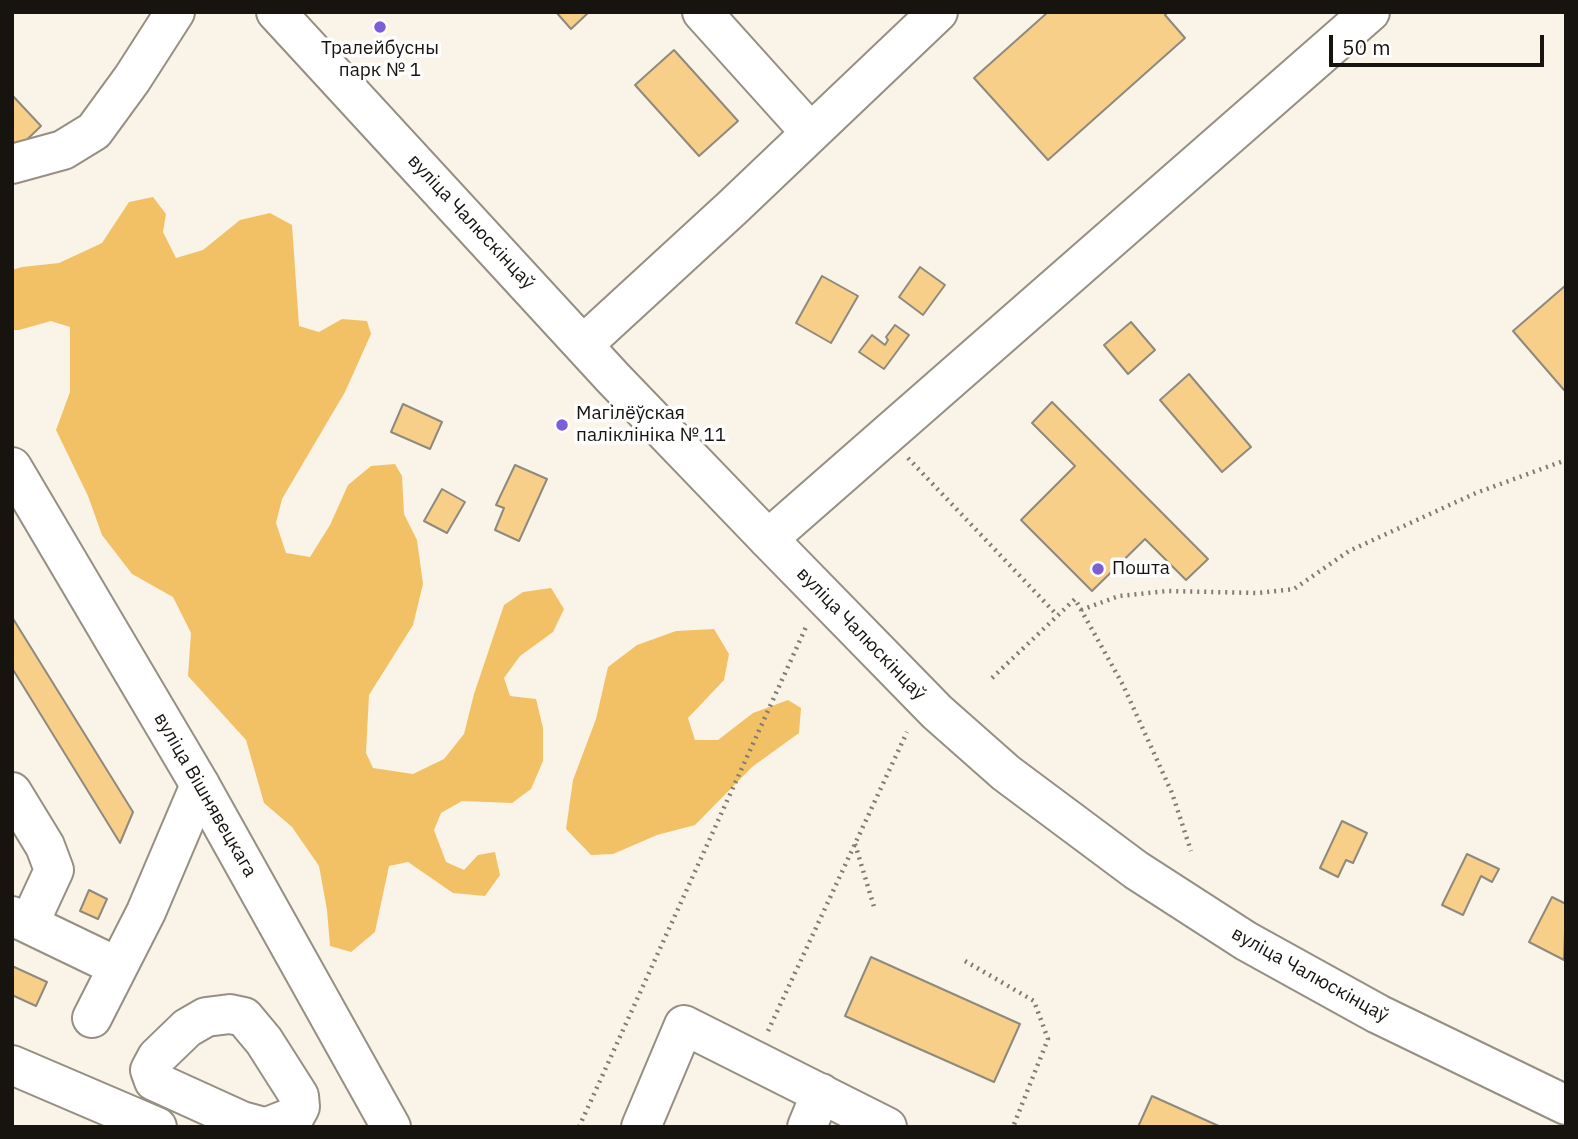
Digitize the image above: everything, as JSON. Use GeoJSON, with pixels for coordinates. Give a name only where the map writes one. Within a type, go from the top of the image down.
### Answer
{"type":"FeatureCollection","features":[{"type":"Feature","properties":{"kind":"main road"},"geometry":{"type":"LineString","coordinates":[[12,164],[63,150],[94,131],[132,79],[175,12]]}},
{"type":"Feature","properties":{"kind":"main road","name":"вуліца Чалюскінцаў"},"geometry":{"type":"LineString","coordinates":[[276,12],[768,539],[937,712],[1006,773],[1136,870],[1246,940],[1378,1014],[1566,1105]]}},
{"type":"Feature","properties":{"kind":"main road"},"geometry":{"type":"LineString","coordinates":[[702,12],[811,132]]}},
{"type":"Feature","properties":{"kind":"main road"},"geometry":{"type":"LineString","coordinates":[[584,344],[938,12]]}},
{"type":"Feature","properties":{"kind":"main road"},"geometry":{"type":"LineString","coordinates":[[768,539],[1370,12]]}},
{"type":"Feature","properties":{"kind":"main road","name":"вуліца Вішнявецкага"},"geometry":{"type":"LineString","coordinates":[[12,467],[200,785],[391,1127]]}},
{"type":"Feature","properties":{"kind":"main road"},"geometry":{"type":"LineString","coordinates":[[92,1018],[146,912],[200,785]]}},
{"type":"Feature","properties":{"kind":"main road"},"geometry":{"type":"LineString","coordinates":[[12,792],[45,846],[54,870],[20,920],[118,967]]}},
{"type":"Feature","properties":{"kind":"main road"},"geometry":{"type":"LineString","coordinates":[[230,1014],[244,1017],[264,1041],[299,1096],[300,1107],[295,1116],[265,1127],[207,1117],[154,1081],[150,1070],[157,1057],[187,1028],[206,1017],[230,1014]]}},
{"type":"Feature","properties":{"kind":"main road"},"geometry":{"type":"LineString","coordinates":[[641,1127],[684,1025],[755,1060],[814,1110],[887,1127]]}},
{"type":"Feature","properties":{"kind":"main road"},"geometry":{"type":"LineString","coordinates":[[12,1065],[157,1127]]}},
{"type":"Feature","properties":{"kind":"path"},"geometry":{"type":"LineString","coordinates":[[886,436],[1057,615]]}},
{"type":"Feature","properties":{"kind":"path"},"geometry":{"type":"LineString","coordinates":[[1081,610],[1119,596],[1168,591],[1257,593],[1294,589],[1349,551],[1476,494],[1566,460]]}},
{"type":"Feature","properties":{"kind":"path"},"geometry":{"type":"LineString","coordinates":[[992,678],[1074,599],[1123,685],[1172,793],[1191,851]]}},
{"type":"Feature","properties":{"kind":"path"},"geometry":{"type":"LineString","coordinates":[[579,1127],[806,627]]}},
{"type":"Feature","properties":{"kind":"path"},"geometry":{"type":"LineString","coordinates":[[755,1060],[907,732]]}},
{"type":"Feature","properties":{"kind":"path"},"geometry":{"type":"LineString","coordinates":[[855,844],[875,910]]}},
{"type":"Feature","properties":{"kind":"path"},"geometry":{"type":"LineString","coordinates":[[965,961],[1034,1001],[1048,1039],[1013,1127]]}},
{"type":"Feature","properties":{"kind":"shaded area"},"geometry":{"type":"Polygon","coordinates":[[[153,197],[166,214],[163,232],[176,258],[203,250],[240,220],[270,213],[292,225],[299,326],[319,332],[342,319],[367,321],[371,334],[345,392],[282,499],[276,523],[286,553],[310,557],[330,525],[348,485],[371,466],[395,464],[402,476],[404,514],[417,540],[423,584],[413,625],[369,695],[366,753],[373,768],[413,774],[444,759],[464,734],[474,694],[504,605],[523,592],[551,588],[564,609],[553,632],[520,656],[504,678],[510,696],[536,699],[543,728],[543,761],[531,789],[512,803],[462,801],[441,813],[434,830],[446,862],[464,870],[478,855],[495,852],[500,875],[485,896],[453,893],[408,862],[389,866],[375,932],[351,952],[330,946],[319,866],[292,827],[264,803],[246,740],[188,676],[191,633],[173,597],[132,574],[102,535],[88,496],[56,430],[70,392],[70,327],[51,321],[12,330],[12,270],[59,263],[102,243],[129,202],[153,197]]]}},
{"type":"Feature","properties":{"kind":"shaded area"},"geometry":{"type":"Polygon","coordinates":[[[714,629],[729,654],[724,680],[688,718],[695,740],[718,740],[753,713],[788,700],[801,708],[799,733],[752,767],[695,825],[657,835],[613,854],[591,855],[566,829],[573,780],[596,719],[608,667],[637,645],[676,631],[714,629]]]}},
{"type":"Feature","properties":{"kind":"building"},"geometry":{"type":"Polygon","coordinates":[[[556,12],[589,12],[571,29],[556,12]]]}},
{"type":"Feature","properties":{"kind":"building"},"geometry":{"type":"Polygon","coordinates":[[[1048,12],[1168,12],[1165,15],[1185,38],[1048,160],[974,78],[1048,12]]]}},
{"type":"Feature","properties":{"kind":"building"},"geometry":{"type":"Polygon","coordinates":[[[674,50],[738,121],[699,156],[635,85],[674,50]]]}},
{"type":"Feature","properties":{"kind":"building"},"geometry":{"type":"Polygon","coordinates":[[[12,95],[41,126],[12,154],[12,95]]]}},
{"type":"Feature","properties":{"kind":"building"},"geometry":{"type":"Polygon","coordinates":[[[920,267],[945,285],[923,315],[899,297],[920,267]]]}},
{"type":"Feature","properties":{"kind":"building"},"geometry":{"type":"Polygon","coordinates":[[[822,276],[858,296],[831,343],[796,323],[822,276]]]}},
{"type":"Feature","properties":{"kind":"building"},"geometry":{"type":"Polygon","coordinates":[[[1566,285],[1566,388],[1564,390],[1513,331],[1566,285]]]}},
{"type":"Feature","properties":{"kind":"building"},"geometry":{"type":"Polygon","coordinates":[[[1131,322],[1155,350],[1128,374],[1104,345],[1131,322]]]}},
{"type":"Feature","properties":{"kind":"building"},"geometry":{"type":"Polygon","coordinates":[[[895,325],[909,335],[884,369],[859,352],[872,335],[885,345],[888,340],[886,337],[895,325]]]}},
{"type":"Feature","properties":{"kind":"building"},"geometry":{"type":"Polygon","coordinates":[[[1189,374],[1251,447],[1222,472],[1160,400],[1189,374]]]}},
{"type":"Feature","properties":{"kind":"building"},"geometry":{"type":"Polygon","coordinates":[[[1052,402],[1208,559],[1186,580],[1145,539],[1092,591],[1021,520],[1075,466],[1032,423],[1052,402]]]}},
{"type":"Feature","properties":{"kind":"building"},"geometry":{"type":"Polygon","coordinates":[[[403,404],[442,422],[430,449],[391,432],[403,404]]]}},
{"type":"Feature","properties":{"kind":"building"},"geometry":{"type":"Polygon","coordinates":[[[515,465],[547,479],[519,541],[495,530],[504,508],[496,505],[515,465]]]}},
{"type":"Feature","properties":{"kind":"building"},"geometry":{"type":"Polygon","coordinates":[[[442,489],[465,502],[447,533],[424,521],[442,489]]]}},
{"type":"Feature","properties":{"kind":"building"},"geometry":{"type":"Polygon","coordinates":[[[12,617],[133,812],[120,843],[12,668],[12,617]]]}},
{"type":"Feature","properties":{"kind":"building"},"geometry":{"type":"Polygon","coordinates":[[[1342,821],[1367,833],[1353,863],[1346,860],[1338,877],[1320,868],[1342,821]]]}},
{"type":"Feature","properties":{"kind":"building"},"geometry":{"type":"Polygon","coordinates":[[[1467,854],[1499,869],[1492,882],[1481,876],[1463,915],[1442,905],[1467,854]]]}},
{"type":"Feature","properties":{"kind":"building"},"geometry":{"type":"Polygon","coordinates":[[[89,890],[107,899],[98,919],[80,911],[89,890]]]}},
{"type":"Feature","properties":{"kind":"building"},"geometry":{"type":"Polygon","coordinates":[[[1552,897],[1566,904],[1564,960],[1529,942],[1552,897]]]}},
{"type":"Feature","properties":{"kind":"building"},"geometry":{"type":"Polygon","coordinates":[[[871,957],[1020,1024],[994,1082],[845,1016],[871,957]]]}},
{"type":"Feature","properties":{"kind":"building"},"geometry":{"type":"Polygon","coordinates":[[[12,966],[47,982],[36,1006],[12,995],[12,966]]]}},
{"type":"Feature","properties":{"kind":"building"},"geometry":{"type":"Polygon","coordinates":[[[1152,1096],[1221,1127],[1138,1127],[1152,1096]]]}},
{"type":"Feature","properties":{"kind":"place","name":"Тралейбусны парк № 1"},"geometry":{"type":"Point","coordinates":[380,27]}},
{"type":"Feature","properties":{"kind":"place","name":"Магілёўская паліклініка № 11"},"geometry":{"type":"Point","coordinates":[562,425]}},
{"type":"Feature","properties":{"kind":"place","name":"Пошта"},"geometry":{"type":"Point","coordinates":[1098,569]}}]}
